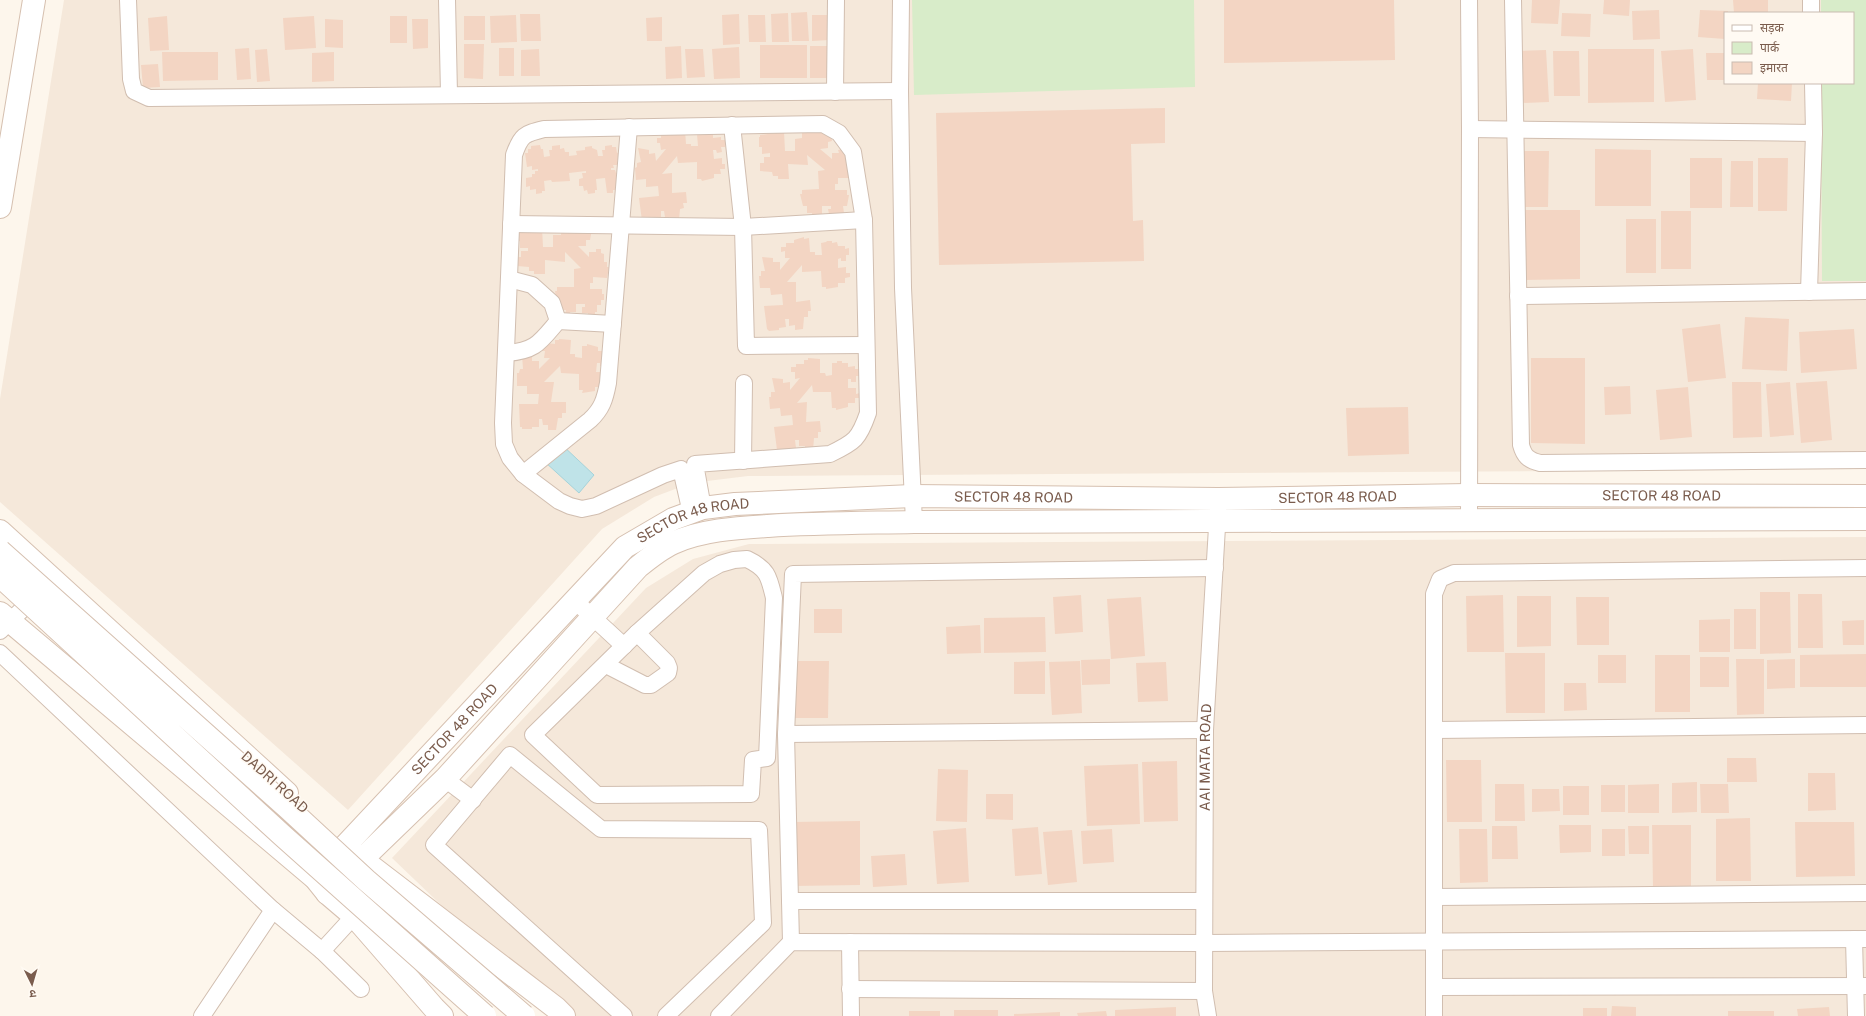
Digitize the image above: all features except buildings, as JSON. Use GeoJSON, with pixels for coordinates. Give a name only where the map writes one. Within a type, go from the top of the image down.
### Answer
{"type":"FeatureCollection","features":[{"type":"Feature","properties":{"kind":"street"},"geometry":{"type":"LineString","coordinates":[[0,207],[34,0]]}},
{"type":"Feature","properties":{"kind":"street"},"geometry":{"type":"LineString","coordinates":[[128,0],[131,79],[134,91],[149,98],[448,94],[900,91]]}},
{"type":"Feature","properties":{"kind":"street"},"geometry":{"type":"LineString","coordinates":[[447,0],[448,94]]}},
{"type":"Feature","properties":{"kind":"street"},"geometry":{"type":"LineString","coordinates":[[835,92],[836,0]]}},
{"type":"Feature","properties":{"kind":"street"},"geometry":{"type":"LineString","coordinates":[[901,0],[900,91],[903,288],[914,522]]}},
{"type":"Feature","properties":{"kind":"street"},"geometry":{"type":"LineString","coordinates":[[1469,0],[1469,520]]}},
{"type":"Feature","properties":{"kind":"street"},"geometry":{"type":"LineString","coordinates":[[1512,0],[1521,445],[1524,454],[1531,461],[1540,463],[1866,460]]}},
{"type":"Feature","properties":{"kind":"street"},"geometry":{"type":"LineString","coordinates":[[1811,0],[1812,12]]}},
{"type":"Feature","properties":{"kind":"street"},"geometry":{"type":"LineString","coordinates":[[1809,292],[1814,133],[1813,84]]}},
{"type":"Feature","properties":{"kind":"street"},"geometry":{"type":"LineString","coordinates":[[823,124],[839,133],[853,152],[864,220],[868,413],[861,432],[850,444],[830,454],[744,461],[717,461],[695,464],[697,510],[680,469],[663,475],[596,506],[582,509],[559,501],[523,474],[510,458],[504,444],[503,423],[514,155],[520,139],[531,132],[544,129],[823,124]]}},
{"type":"Feature","properties":{"kind":"street"},"geometry":{"type":"LineString","coordinates":[[732,125],[743,227],[746,346],[866,345]]}},
{"type":"Feature","properties":{"kind":"street"},"geometry":{"type":"LineString","coordinates":[[523,474],[598,412],[605,399],[608,383],[629,127]]}},
{"type":"Feature","properties":{"kind":"street"},"geometry":{"type":"LineString","coordinates":[[1470,129],[1814,133]]}},
{"type":"Feature","properties":{"kind":"street"},"geometry":{"type":"LineString","coordinates":[[511,224],[621,224],[743,227],[864,220]]}},
{"type":"Feature","properties":{"kind":"street"},"geometry":{"type":"LineString","coordinates":[[509,280],[532,286],[552,303],[558,321]]}},
{"type":"Feature","properties":{"kind":"street"},"geometry":{"type":"LineString","coordinates":[[1518,296],[1866,292]]}},
{"type":"Feature","properties":{"kind":"street"},"geometry":{"type":"LineString","coordinates":[[558,321],[613,324]]}},
{"type":"Feature","properties":{"kind":"street"},"geometry":{"type":"LineString","coordinates":[[506,353],[522,352],[540,343],[558,321]]}},
{"type":"Feature","properties":{"kind":"street"},"geometry":{"type":"LineString","coordinates":[[744,383],[744,461]]}},
{"type":"Feature","properties":{"kind":"street","name":"SECTOR 48 ROAD"},"geometry":{"type":"LineString","coordinates":[[321,885],[345,846],[625,547],[673,519],[697,510],[735,504],[912,496],[1218,498],[1468,495],[1866,496]]}},
{"type":"Feature","properties":{"kind":"street","name":"AAI MATA ROAD"},"geometry":{"type":"LineString","coordinates":[[1208,1016],[1204,991],[1205,730],[1218,498]]}},
{"type":"Feature","properties":{"kind":"street","name":"SECTOR 48 ROAD"},"geometry":{"type":"LineString","coordinates":[[321,885],[361,860],[445,779],[638,567],[655,553],[674,542],[703,534],[732,529],[785,525],[914,522],[1866,518]]}},
{"type":"Feature","properties":{"kind":"street","name":"DADRI ROAD"},"geometry":{"type":"LineString","coordinates":[[0,531],[361,860],[556,1008],[564,1016]]}},
{"type":"Feature","properties":{"kind":"street"},"geometry":{"type":"LineString","coordinates":[[0,551],[288,808],[366,880],[524,1016]]}},
{"type":"Feature","properties":{"kind":"street"},"geometry":{"type":"LineString","coordinates":[[747,559],[760,566],[769,577],[774,598],[767,758],[753,760],[751,794],[597,795],[533,735],[624,646],[704,573],[720,564],[734,560],[747,559]]}},
{"type":"Feature","properties":{"kind":"street"},"geometry":{"type":"LineString","coordinates":[[719,1016],[791,942],[786,734],[793,574],[1215,568]]}},
{"type":"Feature","properties":{"kind":"street"},"geometry":{"type":"LineString","coordinates":[[1434,1016],[1434,594],[1440,579],[1454,573],[1866,568]]}},
{"type":"Feature","properties":{"kind":"street"},"geometry":{"type":"LineString","coordinates":[[0,576],[283,836],[485,1016]]}},
{"type":"Feature","properties":{"kind":"street"},"geometry":{"type":"LineString","coordinates":[[52,579],[4,622],[95,694],[321,885],[354,916],[442,1016]]}},
{"type":"Feature","properties":{"kind":"street"},"geometry":{"type":"LineString","coordinates":[[574,600],[624,646]]}},
{"type":"Feature","properties":{"kind":"street"},"geometry":{"type":"LineString","coordinates":[[606,665],[645,685],[651,685],[668,673],[669,668],[667,663],[637,633]]}},
{"type":"Feature","properties":{"kind":"street"},"geometry":{"type":"LineString","coordinates":[[95,694],[133,652]]}},
{"type":"Feature","properties":{"kind":"street"},"geometry":{"type":"LineString","coordinates":[[0,653],[273,910],[322,951],[361,989]]}},
{"type":"Feature","properties":{"kind":"street"},"geometry":{"type":"LineString","coordinates":[[1435,730],[1866,725]]}},
{"type":"Feature","properties":{"kind":"street"},"geometry":{"type":"LineString","coordinates":[[786,734],[1205,730]]}},
{"type":"Feature","properties":{"kind":"street"},"geometry":{"type":"LineString","coordinates":[[624,1016],[434,845],[510,755],[601,829],[760,830],[763,923],[666,1016]]}},
{"type":"Feature","properties":{"kind":"street"},"geometry":{"type":"LineString","coordinates":[[445,779],[473,800]]}},
{"type":"Feature","properties":{"kind":"street"},"geometry":{"type":"LineString","coordinates":[[1435,897],[1866,893]]}},
{"type":"Feature","properties":{"kind":"street"},"geometry":{"type":"LineString","coordinates":[[790,901],[1204,901]]}},
{"type":"Feature","properties":{"kind":"street"},"geometry":{"type":"LineString","coordinates":[[202,1016],[273,910]]}},
{"type":"Feature","properties":{"kind":"street"},"geometry":{"type":"LineString","coordinates":[[322,951],[354,916]]}},
{"type":"Feature","properties":{"kind":"street"},"geometry":{"type":"LineString","coordinates":[[791,942],[1205,943],[1860,939],[1860,986],[1856,1016]]}},
{"type":"Feature","properties":{"kind":"street"},"geometry":{"type":"LineString","coordinates":[[850,942],[851,1016]]}},
{"type":"Feature","properties":{"kind":"street"},"geometry":{"type":"LineString","coordinates":[[1434,987],[1860,986]]}},
{"type":"Feature","properties":{"kind":"street"},"geometry":{"type":"LineString","coordinates":[[850,989],[1204,991]]}},
{"type":"Feature","properties":{"kind":"shaded area"},"geometry":{"type":"Polygon","coordinates":[[[64,0],[1866,0],[1866,469],[748,476],[691,483],[654,497],[602,529],[348,810],[0,502],[0,399],[64,0]]]}},
{"type":"Feature","properties":{"kind":"shaded area"},"geometry":{"type":"Polygon","coordinates":[[[1866,537],[1866,1016],[557,1016],[392,858],[646,588],[693,559],[749,544],[1866,537]]]}},
{"type":"Feature","properties":{"kind":"green space"},"geometry":{"type":"Polygon","coordinates":[[[912,0],[1194,0],[1195,87],[914,95],[912,0]]]}},
{"type":"Feature","properties":{"kind":"green space"},"geometry":{"type":"Polygon","coordinates":[[[1821,0],[1866,0],[1866,281],[1822,281],[1821,84],[1854,84],[1854,12],[1821,12],[1821,0]]]}},
{"type":"Feature","properties":{"kind":"water"},"geometry":{"type":"Polygon","coordinates":[[[561,444],[594,475],[579,493],[545,462],[561,444]]]}}]}
